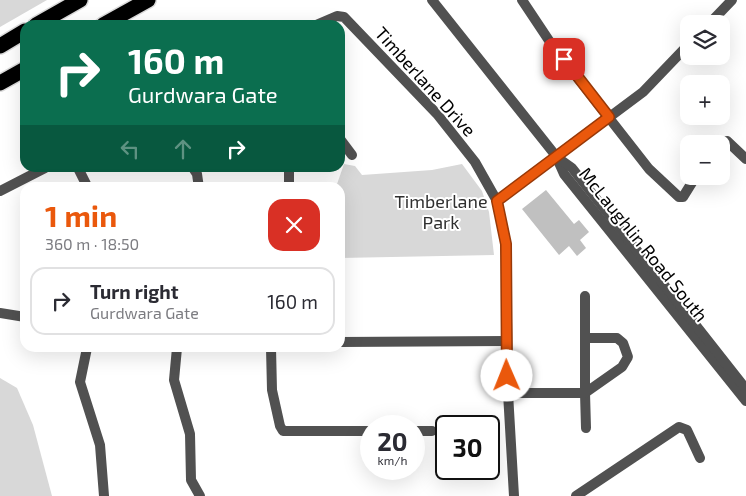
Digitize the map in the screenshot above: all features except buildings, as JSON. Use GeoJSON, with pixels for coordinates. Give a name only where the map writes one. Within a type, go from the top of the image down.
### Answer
{"type":"FeatureCollection","features":[{"type":"Feature","properties":{"kind":"highway"},"geometry":{"type":"LineString","coordinates":[[45,20],[80,0]]}},
{"type":"Feature","properties":{"kind":"highway"},"geometry":{"type":"LineString","coordinates":[[112,20],[148,0]]}},
{"type":"Feature","properties":{"kind":"highway"},"geometry":{"type":"LineString","coordinates":[[0,46],[20,34]]}},
{"type":"Feature","properties":{"kind":"highway"},"geometry":{"type":"LineString","coordinates":[[0,83],[20,72]]}},
{"type":"Feature","properties":{"kind":"street"},"geometry":{"type":"LineString","coordinates":[[432,0],[556,156]]}},
{"type":"Feature","properties":{"kind":"street"},"geometry":{"type":"LineString","coordinates":[[522,0],[552,45],[649,169],[679,197],[683,197],[690,185]]}},
{"type":"Feature","properties":{"kind":"street"},"geometry":{"type":"LineString","coordinates":[[718,15],[732,0]]}},
{"type":"Feature","properties":{"kind":"street","name":"Timberlane Drive"},"geometry":{"type":"LineString","coordinates":[[327,20],[336,16],[344,17],[438,114],[475,162],[497,201],[506,244],[508,393],[514,496]]}},
{"type":"Feature","properties":{"kind":"street"},"geometry":{"type":"LineString","coordinates":[[497,201],[643,92],[680,53]]}},
{"type":"Feature","properties":{"kind":"street"},"geometry":{"type":"LineString","coordinates":[[730,143],[746,159]]}},
{"type":"Feature","properties":{"kind":"street"},"geometry":{"type":"LineString","coordinates":[[345,146],[352,155]]}},
{"type":"Feature","properties":{"kind":"street","name":"McLaughlin Road South"},"geometry":{"type":"LineString","coordinates":[[556,156],[572,168],[746,389]]}},
{"type":"Feature","properties":{"kind":"street","name":"McLaughlin Road South"},"geometry":{"type":"LineString","coordinates":[[556,156],[564,174],[746,401]]}},
{"type":"Feature","properties":{"kind":"street"},"geometry":{"type":"LineString","coordinates":[[0,191],[37,172]]}},
{"type":"Feature","properties":{"kind":"street"},"geometry":{"type":"LineString","coordinates":[[289,172],[289,182]]}},
{"type":"Feature","properties":{"kind":"street"},"geometry":{"type":"LineString","coordinates":[[584,296],[586,428]]}},
{"type":"Feature","properties":{"kind":"street"},"geometry":{"type":"LineString","coordinates":[[0,313],[20,316]]}},
{"type":"Feature","properties":{"kind":"street"},"geometry":{"type":"LineString","coordinates":[[508,393],[585,393],[622,367],[628,357],[623,343],[617,338],[585,338]]}},
{"type":"Feature","properties":{"kind":"street"},"geometry":{"type":"LineString","coordinates":[[345,342],[507,341]]}},
{"type":"Feature","properties":{"kind":"street"},"geometry":{"type":"LineString","coordinates":[[86,352],[80,382],[100,445],[104,496]]}},
{"type":"Feature","properties":{"kind":"street"},"geometry":{"type":"LineString","coordinates":[[177,352],[174,380],[190,434],[191,480],[200,496]]}},
{"type":"Feature","properties":{"kind":"street"},"geometry":{"type":"LineString","coordinates":[[271,352],[272,390],[280,426],[283,431],[360,431]]}},
{"type":"Feature","properties":{"kind":"street"},"geometry":{"type":"LineString","coordinates":[[576,496],[673,429],[679,427],[687,430],[700,458]]}},
{"type":"Feature","properties":{"kind":"street"},"geometry":{"type":"LineString","coordinates":[[425,431],[432,431]]}},
{"type":"Feature","properties":{"kind":"green space"},"geometry":{"type":"Polygon","coordinates":[[[0,0],[47,0],[0,27],[0,0]]]}},
{"type":"Feature","properties":{"kind":"green space","name":"Timberlane Park"},"geometry":{"type":"Polygon","coordinates":[[[345,164],[355,166],[362,175],[432,170],[462,164],[482,191],[489,212],[494,255],[345,258],[345,182],[338,182],[341,172],[345,172],[345,164]]]}},
{"type":"Feature","properties":{"kind":"green space"},"geometry":{"type":"Polygon","coordinates":[[[0,378],[17,388],[33,425],[52,496],[0,496],[0,378]]]}},
{"type":"Feature","properties":{"kind":"route"},"geometry":{"type":"LineString","coordinates":[[507,376],[506,244],[502,217],[497,201],[569,145],[609,117],[564,59]]}}]}
